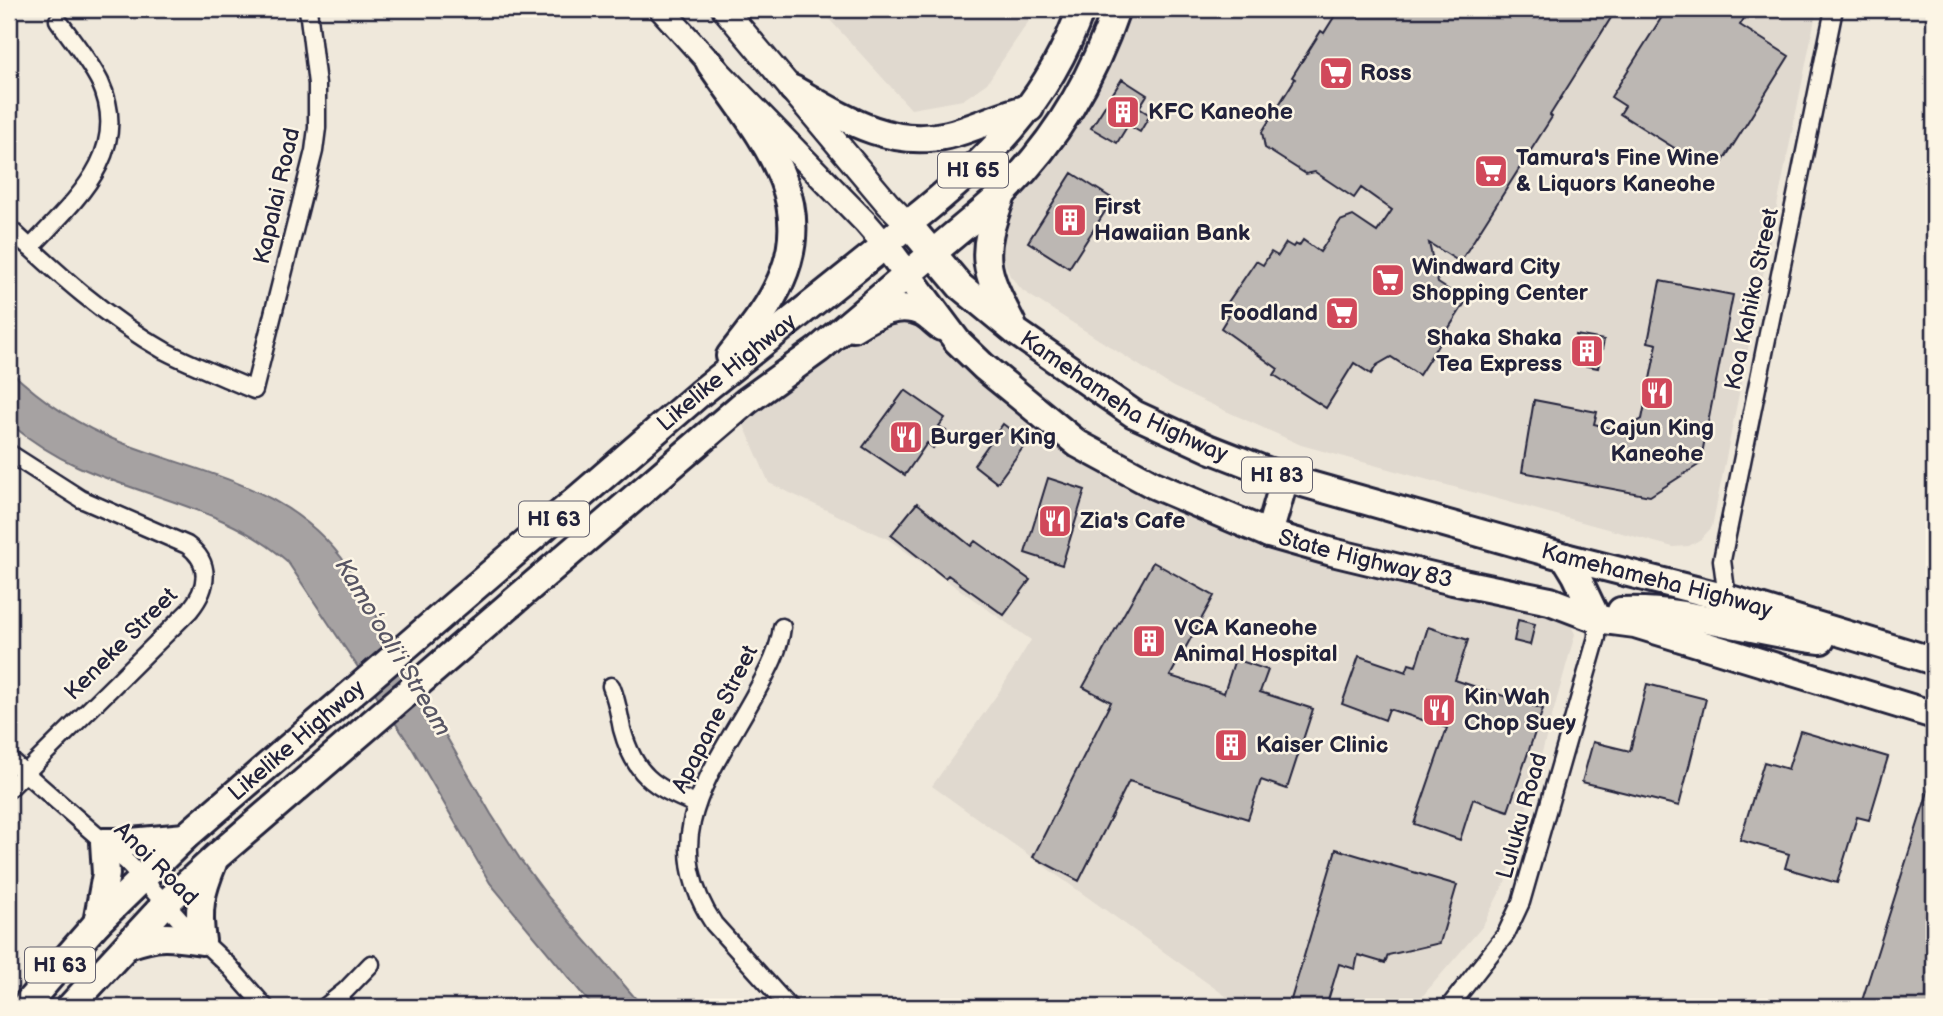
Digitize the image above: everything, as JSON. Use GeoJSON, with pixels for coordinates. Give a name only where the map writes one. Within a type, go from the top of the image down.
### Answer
{"type":"FeatureCollection","features":[{"type":"Feature","properties":{"kind":"main road","name":"Kamehameha Highway"},"geometry":{"type":"LineString","coordinates":[[724,9],[960,286],[1016,331],[1133,414],[1210,449],[1285,478],[1565,557],[1727,598],[1934,661]]}},
{"type":"Feature","properties":{"kind":"main road","name":"HI 65"},"geometry":{"type":"LineString","coordinates":[[908,224],[981,164],[1002,143],[1030,108],[1054,70],[1082,9]]}},
{"type":"Feature","properties":{"kind":"main road","name":"HI 65"},"geometry":{"type":"LineString","coordinates":[[933,253],[1027,168],[1066,117],[1095,64],[1116,9]]}},
{"type":"Feature","properties":{"kind":"main road"},"geometry":{"type":"LineString","coordinates":[[673,13],[776,159],[788,188],[794,224],[787,266],[773,296],[706,388]]}},
{"type":"Feature","properties":{"kind":"main road"},"geometry":{"type":"LineString","coordinates":[[710,63],[885,245]]}},
{"type":"Feature","properties":{"kind":"main road"},"geometry":{"type":"LineString","coordinates":[[793,89],[856,125],[874,132],[910,139],[947,135],[1030,108]]}},
{"type":"Feature","properties":{"kind":"main road"},"geometry":{"type":"LineString","coordinates":[[1004,191],[990,228],[986,257],[990,280],[1016,331]]}},
{"type":"Feature","properties":{"kind":"main road","name":"Likelike Highway"},"geometry":{"type":"LineString","coordinates":[[24,1007],[97,923],[185,837],[706,388],[908,224]]}},
{"type":"Feature","properties":{"kind":"main road","name":"State Highway 83"},"geometry":{"type":"LineString","coordinates":[[885,245],[957,341],[984,367],[1078,444],[1154,485],[1269,534],[1452,581],[1550,601],[1597,619],[1635,624],[1934,715]]}},
{"type":"Feature","properties":{"kind":"main road","name":"Likelike Highway"},"geometry":{"type":"LineString","coordinates":[[70,1007],[166,903],[215,858],[747,401],[819,349],[933,253]]}},
{"type":"Feature","properties":{"kind":"main road","name":"HI 83"},"geometry":{"type":"LineString","coordinates":[[819,349],[879,313],[897,308],[922,312],[957,341]]}},
{"type":"Feature","properties":{"kind":"main road"},"geometry":{"type":"LineString","coordinates":[[1269,534],[1285,478]]}},
{"type":"Feature","properties":{"kind":"main road"},"geometry":{"type":"LineString","coordinates":[[1565,557],[1597,619],[1614,611],[1658,611],[1794,637],[1882,646]]}},
{"type":"Feature","properties":{"kind":"main road"},"geometry":{"type":"LineString","coordinates":[[1895,703],[1934,696]]}},
{"type":"Feature","properties":{"kind":"main road"},"geometry":{"type":"LineString","coordinates":[[97,923],[105,879],[104,842],[185,837]]}},
{"type":"Feature","properties":{"kind":"main road"},"geometry":{"type":"LineString","coordinates":[[127,946],[149,938],[169,936],[202,941],[200,902],[215,858]]}},
{"type":"Feature","properties":{"kind":"street","name":"Kapalai Road"},"geometry":{"type":"LineString","coordinates":[[30,248],[96,306],[143,338],[193,365],[254,390],[314,150],[318,106],[308,9]]}},
{"type":"Feature","properties":{"kind":"street","name":"Koa Kahiko Street"},"geometry":{"type":"LineString","coordinates":[[1727,598],[1722,561],[1834,9]]}},
{"type":"Feature","properties":{"kind":"street"},"geometry":{"type":"LineString","coordinates":[[9,228],[30,248],[94,176],[101,162],[108,131],[106,100],[94,72],[58,20]]}},
{"type":"Feature","properties":{"kind":"street","name":"Keneke Street"},"geometry":{"type":"LineString","coordinates":[[9,453],[81,499],[187,545],[200,557],[205,574],[203,592],[190,610],[9,789]]}},
{"type":"Feature","properties":{"kind":"street","name":"Luluku Road"},"geometry":{"type":"LineString","coordinates":[[1449,1007],[1494,951],[1514,918],[1597,637],[1597,619]]}},
{"type":"Feature","properties":{"kind":"street","name":"Apapane Street"},"geometry":{"type":"LineString","coordinates":[[782,627],[774,660],[696,804],[688,846],[697,895],[714,924],[789,1007]]}},
{"type":"Feature","properties":{"kind":"street"},"geometry":{"type":"LineString","coordinates":[[611,686],[628,750],[641,771],[658,788],[696,804]]}},
{"type":"Feature","properties":{"kind":"street","name":"Anoi Road"},"geometry":{"type":"LineString","coordinates":[[9,759],[142,877],[265,1007]]}},
{"type":"Feature","properties":{"kind":"street"},"geometry":{"type":"LineString","coordinates":[[325,1007],[345,991],[370,964]]}},
{"type":"Feature","properties":{"kind":"shaded area"},"geometry":{"type":"Polygon","coordinates":[[[820,9],[1037,9],[987,83],[963,100],[911,109],[820,9]]]}},
{"type":"Feature","properties":{"kind":"shaded area","name":"Windward City Shopping Center"},"geometry":{"type":"Polygon","coordinates":[[[1121,9],[1817,9],[1712,527],[1701,539],[1689,546],[1673,547],[1301,445],[1173,387],[1023,291],[1010,276],[1002,256],[1000,245],[1003,223],[1121,9]]]}},
{"type":"Feature","properties":{"kind":"shaded area"},"geometry":{"type":"Polygon","coordinates":[[[905,315],[1139,477],[1568,619],[1575,634],[1507,878],[1482,927],[1413,1007],[1241,1007],[932,786],[999,692],[1031,640],[888,539],[769,483],[743,423],[873,329],[905,315]]]}},
{"type":"Feature","properties":{"kind":"water","name":"Kamoʻoaliʻi Stream"},"geometry":{"type":"Polygon","coordinates":[[[9,370],[47,402],[75,420],[120,442],[246,487],[301,518],[326,540],[349,568],[491,814],[520,859],[549,898],[643,1007],[593,1007],[490,883],[412,748],[287,561],[239,528],[77,466],[33,441],[9,423],[9,370]]]}},
{"type":"Feature","properties":{"kind":"building"},"geometry":{"type":"Polygon","coordinates":[[[1339,9],[1607,9],[1614,13],[1460,262],[1429,243],[1438,283],[1466,301],[1419,375],[1391,357],[1377,365],[1371,374],[1354,363],[1326,408],[1274,375],[1278,369],[1221,328],[1229,315],[1222,311],[1256,261],[1263,265],[1271,252],[1278,256],[1286,243],[1293,247],[1295,244],[1299,246],[1303,240],[1320,252],[1340,221],[1353,216],[1377,232],[1392,210],[1361,188],[1354,198],[1315,172],[1306,174],[1265,148],[1262,132],[1295,79],[1292,77],[1321,31],[1324,33],[1339,9]]]}},
{"type":"Feature","properties":{"kind":"building"},"geometry":{"type":"Polygon","coordinates":[[[1667,9],[1750,9],[1740,25],[1789,56],[1720,166],[1705,156],[1700,164],[1620,114],[1625,106],[1611,97],[1667,9]]]}},
{"type":"Feature","properties":{"kind":"building","name":"KFC Kaneohe"},"geometry":{"type":"Polygon","coordinates":[[[1122,79],[1147,95],[1139,108],[1150,115],[1140,132],[1128,125],[1117,143],[1091,128],[1122,79]]]}},
{"type":"Feature","properties":{"kind":"building","name":"First Hawaiian Bank"},"geometry":{"type":"Polygon","coordinates":[[[1072,173],[1113,199],[1069,268],[1028,242],[1072,173]]]}},
{"type":"Feature","properties":{"kind":"building"},"geometry":{"type":"Polygon","coordinates":[[[1660,281],[1733,295],[1700,464],[1650,496],[1522,472],[1534,400],[1597,412],[1594,424],[1622,431],[1642,419],[1657,344],[1648,342],[1660,281]]]}},
{"type":"Feature","properties":{"kind":"building","name":"Shaka Shaka Tea Express"},"geometry":{"type":"Polygon","coordinates":[[[1576,335],[1604,340],[1598,368],[1571,363],[1576,335]]]}},
{"type":"Feature","properties":{"kind":"building","name":"Burger King"},"geometry":{"type":"Polygon","coordinates":[[[905,390],[945,418],[939,426],[946,431],[933,448],[927,443],[905,475],[863,447],[905,390]]]}},
{"type":"Feature","properties":{"kind":"building"},"geometry":{"type":"Polygon","coordinates":[[[1003,424],[1027,442],[997,483],[974,465],[1003,424]]]}},
{"type":"Feature","properties":{"kind":"building","name":"Zia's Cafe"},"geometry":{"type":"Polygon","coordinates":[[[1048,478],[1085,490],[1062,565],[1025,553],[1048,478]]]}},
{"type":"Feature","properties":{"kind":"building"},"geometry":{"type":"Polygon","coordinates":[[[917,503],[971,546],[975,541],[1030,580],[1004,615],[948,575],[945,578],[891,535],[917,503]]]}},
{"type":"Feature","properties":{"kind":"building"},"geometry":{"type":"Polygon","coordinates":[[[1153,562],[1214,596],[1170,676],[1224,693],[1235,659],[1268,670],[1260,692],[1313,709],[1287,789],[1261,780],[1248,819],[1129,781],[1079,881],[1033,857],[1111,702],[1083,687],[1153,562]]]}},
{"type":"Feature","properties":{"kind":"building"},"geometry":{"type":"Polygon","coordinates":[[[1518,620],[1535,624],[1530,645],[1514,641],[1518,620]]]}},
{"type":"Feature","properties":{"kind":"building"},"geometry":{"type":"Polygon","coordinates":[[[1428,627],[1468,640],[1455,680],[1543,709],[1508,811],[1473,799],[1460,840],[1414,824],[1447,728],[1389,709],[1385,720],[1342,704],[1359,656],[1406,672],[1409,664],[1416,666],[1428,627]]]}},
{"type":"Feature","properties":{"kind":"building"},"geometry":{"type":"Polygon","coordinates":[[[1647,684],[1706,699],[1679,806],[1582,782],[1593,742],[1630,751],[1647,684]]]}},
{"type":"Feature","properties":{"kind":"building"},"geometry":{"type":"Polygon","coordinates":[[[1800,731],[1888,757],[1869,820],[1857,817],[1837,883],[1785,868],[1789,854],[1740,840],[1764,762],[1788,769],[1800,731]]]}},
{"type":"Feature","properties":{"kind":"building"},"geometry":{"type":"Polygon","coordinates":[[[1931,782],[1934,783],[1934,1007],[1860,1007],[1931,782]]]}},
{"type":"Feature","properties":{"kind":"building"},"geometry":{"type":"Polygon","coordinates":[[[1336,849],[1457,885],[1440,943],[1388,955],[1385,963],[1358,955],[1355,969],[1339,964],[1326,1007],[1305,1007],[1290,1003],[1336,849]]]}},
{"type":"Feature","properties":{"kind":"place","name":"Ross"},"geometry":{"type":"Point","coordinates":[1336,73]}},
{"type":"Feature","properties":{"kind":"place","name":"KFC Kaneohe"},"geometry":{"type":"Point","coordinates":[1123,112]}},
{"type":"Feature","properties":{"kind":"place","name":"Tamura's Fine Wine & Liquors Kaneohe"},"geometry":{"type":"Point","coordinates":[1491,171]}},
{"type":"Feature","properties":{"kind":"place","name":"First Hawaiian Bank"},"geometry":{"type":"Point","coordinates":[1070,220]}},
{"type":"Feature","properties":{"kind":"place","name":"Windward City Shopping Center"},"geometry":{"type":"Point","coordinates":[1388,280]}},
{"type":"Feature","properties":{"kind":"place","name":"Foodland"},"geometry":{"type":"Point","coordinates":[1342,313]}},
{"type":"Feature","properties":{"kind":"place","name":"Shaka Shaka Tea Express"},"geometry":{"type":"Point","coordinates":[1587,351]}},
{"type":"Feature","properties":{"kind":"place","name":"Cajun King Kaneohe"},"geometry":{"type":"Point","coordinates":[1657,393]}},
{"type":"Feature","properties":{"kind":"place","name":"Burger King"},"geometry":{"type":"Point","coordinates":[906,437]}},
{"type":"Feature","properties":{"kind":"place","name":"Zia's Cafe"},"geometry":{"type":"Point","coordinates":[1055,521]}},
{"type":"Feature","properties":{"kind":"place","name":"VCA Kaneohe Animal Hospital"},"geometry":{"type":"Point","coordinates":[1149,641]}},
{"type":"Feature","properties":{"kind":"place","name":"Kin Wah Chop Suey"},"geometry":{"type":"Point","coordinates":[1439,710]}},
{"type":"Feature","properties":{"kind":"place","name":"Kaiser Clinic"},"geometry":{"type":"Point","coordinates":[1231,745]}}]}
